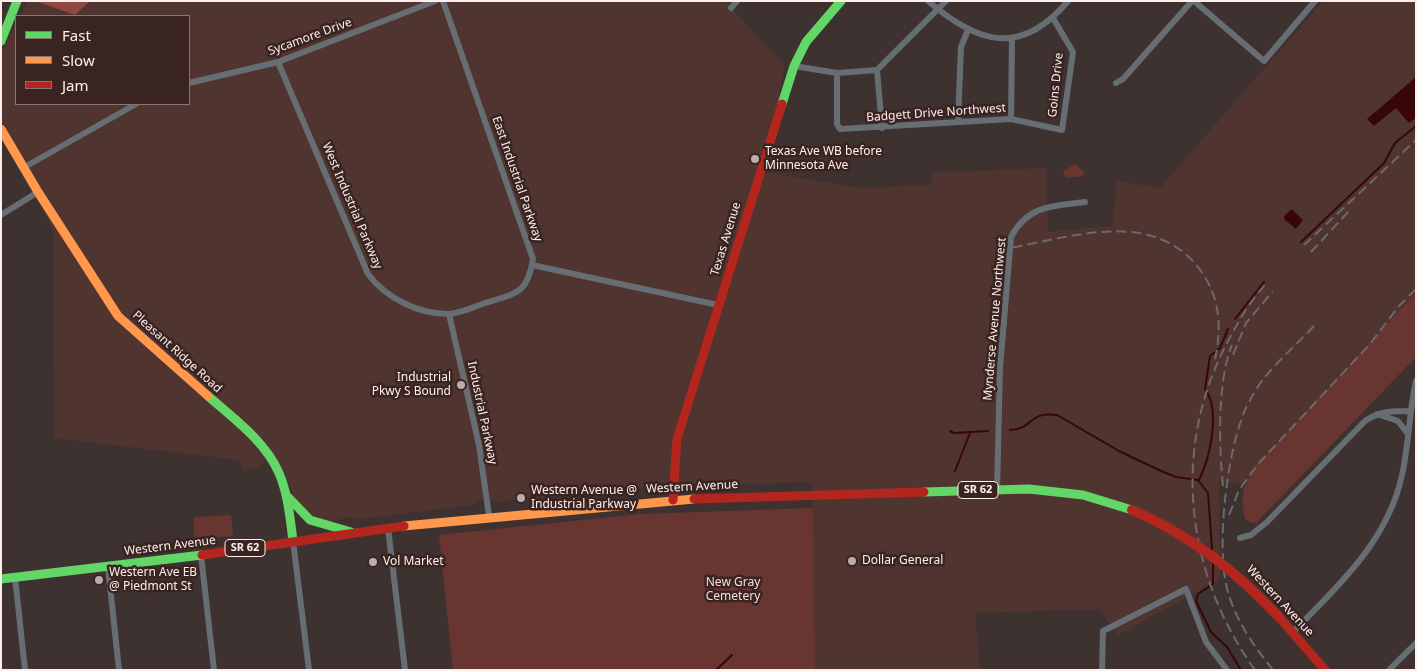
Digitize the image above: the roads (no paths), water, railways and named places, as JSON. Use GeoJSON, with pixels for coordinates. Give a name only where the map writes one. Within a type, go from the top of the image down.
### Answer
{"type":"FeatureCollection","features":[{"type":"Feature","properties":{"kind":"main road"},"geometry":{"type":"LineString","coordinates":[[1,41],[18,1]]}},
{"type":"Feature","properties":{"kind":"main road","name":"Texas Avenue"},"geometry":{"type":"LineString","coordinates":[[673,500],[677,439],[794,66],[806,42],[841,1]]}},
{"type":"Feature","properties":{"kind":"main road","name":"Pleasant Ridge Road"},"geometry":{"type":"LineString","coordinates":[[1,130],[38,192],[118,316],[254,437],[278,471],[286,494],[293,541]]}},
{"type":"Feature","properties":{"kind":"main road","name":"Western Avenue"},"geometry":{"type":"LineString","coordinates":[[1,579],[201,555],[351,532],[489,516],[673,500],[997,490],[1068,492],[1132,510],[1173,528],[1215,556],[1236,572],[1293,632],[1325,670]]}},
{"type":"Feature","properties":{"kind":"main road"},"geometry":{"type":"LineString","coordinates":[[286,494],[295,507],[310,520],[351,532]]}},
{"type":"Feature","properties":{"kind":"street","name":"Sycamore Drive"},"geometry":{"type":"LineString","coordinates":[[190,83],[278,62],[435,1]]}},
{"type":"Feature","properties":{"kind":"street","name":"East Industrial Parkway"},"geometry":{"type":"LineString","coordinates":[[443,1],[534,259],[532,265]]}},
{"type":"Feature","properties":{"kind":"street"},"geometry":{"type":"LineString","coordinates":[[731,8],[737,1]]}},
{"type":"Feature","properties":{"kind":"street"},"geometry":{"type":"LineString","coordinates":[[928,1],[968,30],[985,36],[1012,38],[1032,33],[1053,18],[1068,1]]}},
{"type":"Feature","properties":{"kind":"street"},"geometry":{"type":"LineString","coordinates":[[794,66],[836,73],[877,70],[946,1]]}},
{"type":"Feature","properties":{"kind":"street"},"geometry":{"type":"LineString","coordinates":[[1116,83],[1123,79],[1193,1],[1264,61],[1315,1]]}},
{"type":"Feature","properties":{"kind":"street","name":"Goins Drive"},"geometry":{"type":"LineString","coordinates":[[1053,18],[1073,52],[1062,130]]}},
{"type":"Feature","properties":{"kind":"street"},"geometry":{"type":"LineString","coordinates":[[958,121],[961,47],[968,30]]}},
{"type":"Feature","properties":{"kind":"street"},"geometry":{"type":"LineString","coordinates":[[1011,119],[1012,38]]}},
{"type":"Feature","properties":{"kind":"street","name":"West Industrial Parkway"},"geometry":{"type":"LineString","coordinates":[[278,62],[368,274],[375,284],[398,300],[413,307],[449,314]]}},
{"type":"Feature","properties":{"kind":"street"},"geometry":{"type":"LineString","coordinates":[[877,70],[882,128]]}},
{"type":"Feature","properties":{"kind":"street","name":"Badgett Drive Northwest"},"geometry":{"type":"LineString","coordinates":[[836,73],[838,124],[840,130],[1011,119],[1062,130]]}},
{"type":"Feature","properties":{"kind":"street"},"geometry":{"type":"LineString","coordinates":[[23,168],[134,105]]}},
{"type":"Feature","properties":{"kind":"street"},"geometry":{"type":"LineString","coordinates":[[1,215],[38,192]]}},
{"type":"Feature","properties":{"kind":"street","name":"Mynderse Avenue Northwest"},"geometry":{"type":"LineString","coordinates":[[997,490],[1000,368],[1011,237],[1017,226],[1033,212],[1085,202]]}},
{"type":"Feature","properties":{"kind":"street"},"geometry":{"type":"LineString","coordinates":[[449,314],[518,293],[530,278],[532,265],[718,305]]}},
{"type":"Feature","properties":{"kind":"street","name":"Industrial Parkway"},"geometry":{"type":"LineString","coordinates":[[449,314],[479,445],[489,516]]}},
{"type":"Feature","properties":{"kind":"street"},"geometry":{"type":"LineString","coordinates":[[1293,632],[1338,585],[1375,540],[1399,488],[1416,381]]}},
{"type":"Feature","properties":{"kind":"street"},"geometry":{"type":"LineString","coordinates":[[1240,538],[1251,535],[1267,522],[1365,421],[1376,414],[1392,410],[1410,411]]}},
{"type":"Feature","properties":{"kind":"street"},"geometry":{"type":"LineString","coordinates":[[1376,414],[1398,421],[1408,434]]}},
{"type":"Feature","properties":{"kind":"street"},"geometry":{"type":"LineString","coordinates":[[388,528],[405,670]]}},
{"type":"Feature","properties":{"kind":"street"},"geometry":{"type":"LineString","coordinates":[[293,541],[309,670]]}},
{"type":"Feature","properties":{"kind":"street"},"geometry":{"type":"LineString","coordinates":[[201,555],[214,670]]}},
{"type":"Feature","properties":{"kind":"street"},"geometry":{"type":"LineString","coordinates":[[108,567],[119,670]]}},
{"type":"Feature","properties":{"kind":"street"},"geometry":{"type":"LineString","coordinates":[[14,577],[25,670]]}},
{"type":"Feature","properties":{"kind":"street"},"geometry":{"type":"LineString","coordinates":[[1102,670],[1104,631],[1186,589],[1206,642],[1227,670]]}},
{"type":"Feature","properties":{"kind":"street"},"geometry":{"type":"LineString","coordinates":[[1389,670],[1416,643]]}},
{"type":"Feature","properties":{"kind":"waterway"},"geometry":{"type":"LineString","coordinates":[[1301,242],[1384,163],[1395,143],[1416,126]]}},
{"type":"Feature","properties":{"kind":"waterway"},"geometry":{"type":"LineString","coordinates":[[1235,319],[1264,282]]}},
{"type":"Feature","properties":{"kind":"waterway"},"geometry":{"type":"LineString","coordinates":[[1199,480],[1207,459],[1212,434],[1212,409],[1210,398],[1205,389],[1210,356],[1220,348],[1228,329]]}},
{"type":"Feature","properties":{"kind":"waterway"},"geometry":{"type":"LineString","coordinates":[[1010,430],[1023,427],[1041,416],[1048,414],[1057,415],[1119,451],[1161,471],[1176,477],[1198,480],[1208,493],[1212,549]]}},
{"type":"Feature","properties":{"kind":"waterway"},"geometry":{"type":"LineString","coordinates":[[950,431],[954,433],[988,431]]}},
{"type":"Feature","properties":{"kind":"waterway"},"geometry":{"type":"LineString","coordinates":[[955,471],[970,433]]}},
{"type":"Feature","properties":{"kind":"waterway"},"geometry":{"type":"LineString","coordinates":[[1213,559],[1213,584],[1198,594],[1196,601],[1211,632],[1227,647],[1241,670]]}},
{"type":"Feature","properties":{"kind":"waterway"},"geometry":{"type":"LineString","coordinates":[[716,670],[732,655]]}},
{"type":"Feature","properties":{"kind":"railway"},"geometry":{"type":"LineString","coordinates":[[1304,245],[1416,140]]}},
{"type":"Feature","properties":{"kind":"railway"},"geometry":{"type":"LineString","coordinates":[[1311,252],[1349,211]]}},
{"type":"Feature","properties":{"kind":"railway"},"geometry":{"type":"LineString","coordinates":[[998,250],[1106,232],[1133,232],[1158,238],[1181,250],[1201,271],[1207,281],[1216,302],[1218,313],[1219,324],[1215,359]]}},
{"type":"Feature","properties":{"kind":"railway"},"geometry":{"type":"LineString","coordinates":[[1255,670],[1232,633],[1214,594],[1201,553],[1194,511],[1193,469],[1198,427],[1209,385],[1234,329],[1265,285]]}},
{"type":"Feature","properties":{"kind":"railway"},"geometry":{"type":"LineString","coordinates":[[1229,515],[1239,490],[1258,464],[1370,344],[1399,306],[1416,289]]}},
{"type":"Feature","properties":{"kind":"railway"},"geometry":{"type":"LineString","coordinates":[[1233,355],[1246,323],[1273,291]]}},
{"type":"Feature","properties":{"kind":"railway"},"geometry":{"type":"LineString","coordinates":[[1273,670],[1245,630],[1229,596],[1223,566],[1225,499],[1232,453],[1247,405],[1269,373],[1314,326]]}},
{"type":"Feature","properties":{"kind":"railway"},"geometry":{"type":"LineString","coordinates":[[1223,486],[1220,415],[1224,377],[1232,345]]}},
{"type":"Feature","properties":{"kind":"place","name":"Texas Ave WB before Minnesota Ave"},"geometry":{"type":"Point","coordinates":[755,159]}},
{"type":"Feature","properties":{"kind":"place","name":"Industrial Pkwy S Bound"},"geometry":{"type":"Point","coordinates":[461,385]}},
{"type":"Feature","properties":{"kind":"place","name":"Western Avenue @ Industrial Parkway"},"geometry":{"type":"Point","coordinates":[521,498]}},
{"type":"Feature","properties":{"kind":"place","name":"Dollar General"},"geometry":{"type":"Point","coordinates":[852,561]}},
{"type":"Feature","properties":{"kind":"place","name":"Vol Market"},"geometry":{"type":"Point","coordinates":[373,562]}},
{"type":"Feature","properties":{"kind":"place","name":"Western Ave EB @ Piedmont St"},"geometry":{"type":"Point","coordinates":[99,580]}},
{"type":"Feature","properties":{"kind":"park label","name":"New Gray Cemetery"},"geometry":{"type":"Point","coordinates":[733,590]}}]}
